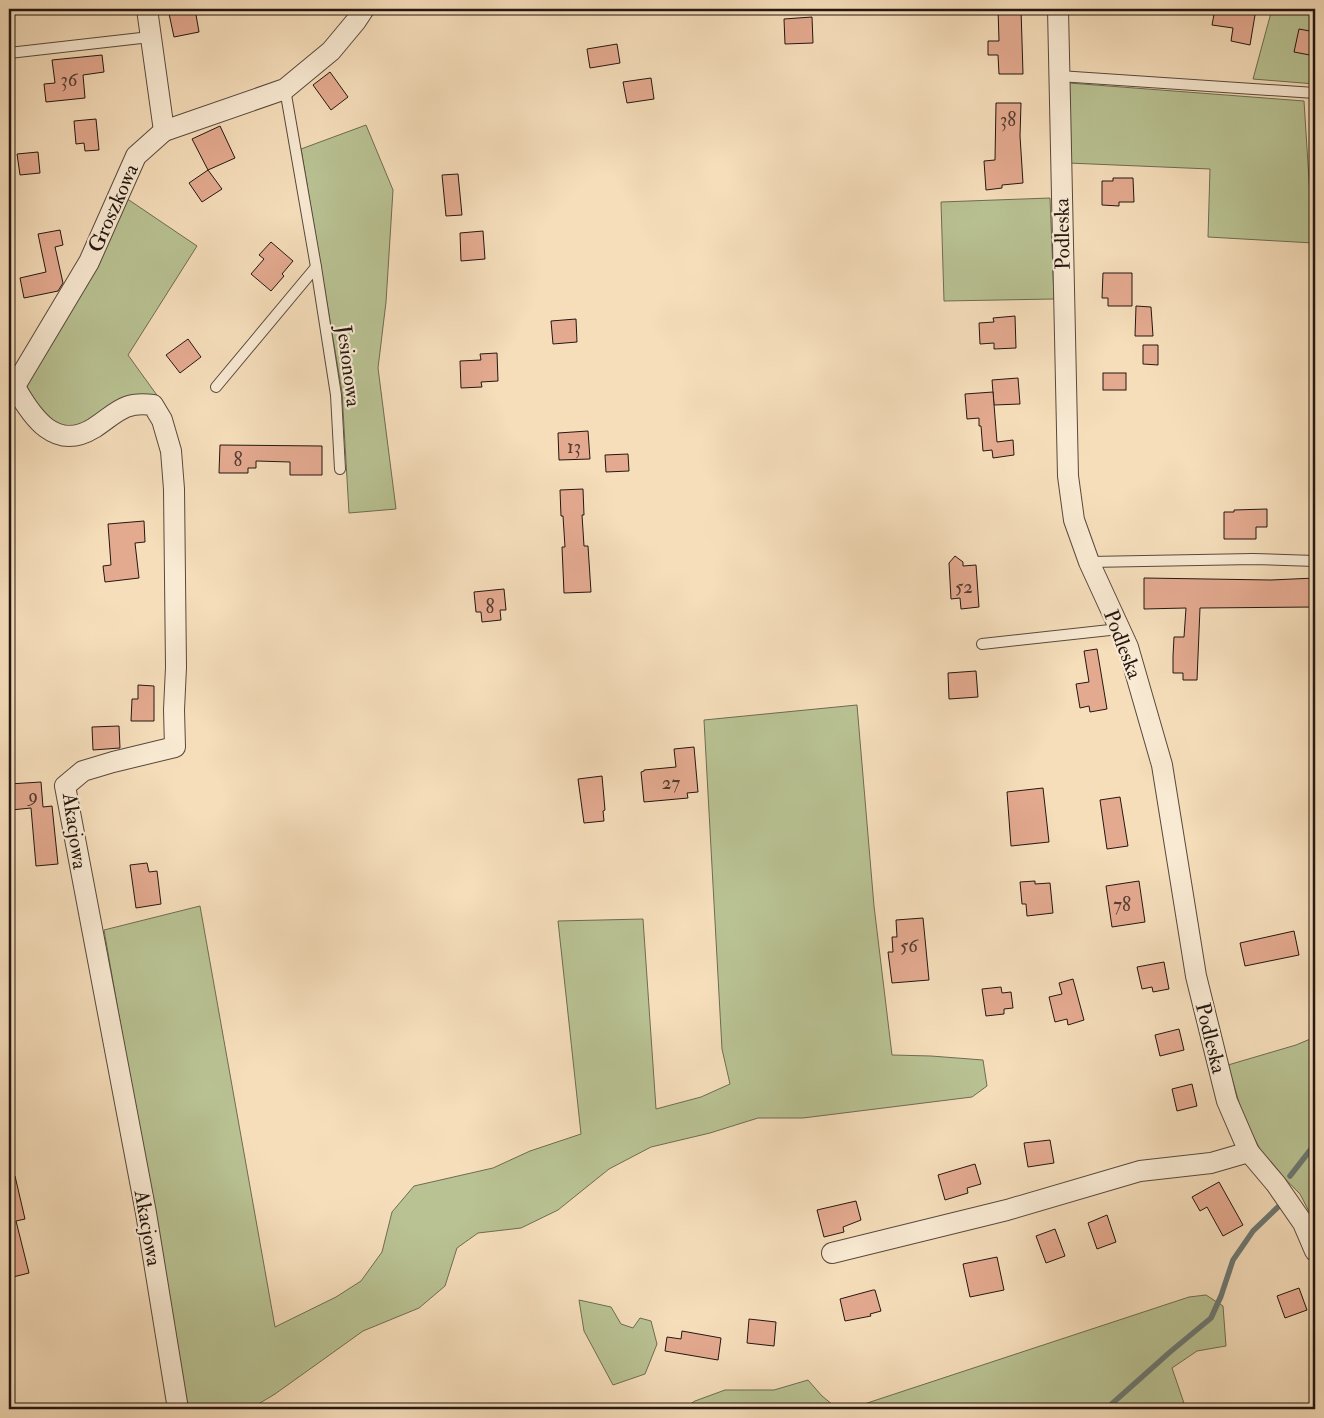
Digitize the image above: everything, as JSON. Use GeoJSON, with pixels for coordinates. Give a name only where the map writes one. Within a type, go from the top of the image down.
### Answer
{"type":"FeatureCollection","features":[{"type":"Feature","properties":{"kind":"street"},"geometry":{"type":"LineString","coordinates":[[147,9],[164,131]]}},
{"type":"Feature","properties":{"kind":"street","name":"Groszkowa"},"geometry":{"type":"LineString","coordinates":[[12,391],[89,262],[136,156],[164,131],[285,88],[331,51],[364,9]]}},
{"type":"Feature","properties":{"kind":"street","name":"Podleska"},"geometry":{"type":"LineString","coordinates":[[1058,9],[1068,476],[1074,520],[1089,562],[1128,647],[1162,765],[1196,976],[1227,1101],[1249,1152],[1276,1184],[1303,1223],[1315,1251]]}},
{"type":"Feature","properties":{"kind":"street","name":"Akacjowa"},"geometry":{"type":"LineString","coordinates":[[12,391],[43,426],[54,432],[69,436],[75,436],[93,428],[124,407],[138,403],[153,405],[162,420],[172,451],[176,602],[175,747],[83,771],[65,786],[142,1195],[178,1409]]}},
{"type":"Feature","properties":{"kind":"street"},"geometry":{"type":"LineString","coordinates":[[832,1253],[1006,1210],[1140,1171],[1211,1163],[1249,1152]]}},
{"type":"Feature","properties":{"kind":"lane"},"geometry":{"type":"LineString","coordinates":[[9,53],[150,37]]}},
{"type":"Feature","properties":{"kind":"lane"},"geometry":{"type":"LineString","coordinates":[[1059,76],[1315,93]]}},
{"type":"Feature","properties":{"kind":"lane","name":"Jesionowa"},"geometry":{"type":"LineString","coordinates":[[285,88],[336,395],[340,469]]}},
{"type":"Feature","properties":{"kind":"lane"},"geometry":{"type":"LineString","coordinates":[[216,387],[316,267]]}},
{"type":"Feature","properties":{"kind":"lane"},"geometry":{"type":"LineString","coordinates":[[1089,562],[1253,559],[1315,561]]}},
{"type":"Feature","properties":{"kind":"lane"},"geometry":{"type":"LineString","coordinates":[[982,644],[1119,629]]}},
{"type":"Feature","properties":{"kind":"green space"},"geometry":{"type":"Polygon","coordinates":[[[1272,9],[1315,9],[1315,84],[1253,79],[1272,9]]]}},
{"type":"Feature","properties":{"kind":"green space"},"geometry":{"type":"Polygon","coordinates":[[[1069,83],[1304,101],[1313,243],[1208,237],[1210,169],[1068,163],[1069,83]]]}},
{"type":"Feature","properties":{"kind":"green space"},"geometry":{"type":"Polygon","coordinates":[[[366,125],[393,190],[386,302],[378,368],[396,509],[349,513],[342,392],[301,149],[366,125]]]}},
{"type":"Feature","properties":{"kind":"green space"},"geometry":{"type":"Polygon","coordinates":[[[126,198],[197,246],[128,355],[159,398],[68,431],[54,423],[42,412],[26,385],[126,198]]]}},
{"type":"Feature","properties":{"kind":"green space"},"geometry":{"type":"Polygon","coordinates":[[[1050,198],[1054,299],[944,301],[941,202],[1050,198]]]}},
{"type":"Feature","properties":{"kind":"green space"},"geometry":{"type":"Polygon","coordinates":[[[857,705],[874,906],[892,1055],[983,1060],[987,1086],[972,1097],[803,1118],[758,1118],[710,1133],[651,1147],[609,1169],[558,1210],[521,1228],[478,1233],[457,1248],[445,1286],[419,1308],[363,1331],[275,1394],[250,1409],[188,1409],[104,930],[200,906],[275,1327],[336,1297],[361,1281],[382,1252],[392,1212],[414,1186],[493,1168],[530,1151],[581,1134],[558,921],[643,919],[656,1109],[701,1097],[730,1084],[722,1049],[704,720],[857,705]]]}},
{"type":"Feature","properties":{"kind":"green space"},"geometry":{"type":"Polygon","coordinates":[[[1315,1037],[1315,1223],[1300,1194],[1264,1157],[1243,1116],[1228,1065],[1296,1045],[1315,1037]]]}},
{"type":"Feature","properties":{"kind":"green space"},"geometry":{"type":"Polygon","coordinates":[[[1206,1295],[1223,1306],[1226,1346],[1197,1351],[1172,1368],[1186,1409],[849,1409],[1189,1297],[1206,1295]]]}},
{"type":"Feature","properties":{"kind":"green space"},"geometry":{"type":"Polygon","coordinates":[[[579,1300],[611,1307],[621,1324],[633,1328],[640,1318],[651,1321],[657,1344],[645,1374],[613,1385],[584,1331],[579,1300]]]}},
{"type":"Feature","properties":{"kind":"green space"},"geometry":{"type":"Polygon","coordinates":[[[808,1380],[822,1396],[838,1409],[682,1409],[695,1401],[725,1390],[774,1390],[808,1380]]]}},
{"type":"Feature","properties":{"kind":"building"},"geometry":{"type":"Polygon","coordinates":[[[168,9],[195,9],[199,32],[174,37],[168,9]]]}},
{"type":"Feature","properties":{"kind":"building"},"geometry":{"type":"Polygon","coordinates":[[[998,9],[1021,9],[1023,74],[999,74],[998,55],[988,55],[988,41],[999,41],[998,9]]]}},
{"type":"Feature","properties":{"kind":"building"},"geometry":{"type":"Polygon","coordinates":[[[1215,9],[1256,9],[1250,45],[1231,41],[1233,28],[1212,25],[1215,9]]]}},
{"type":"Feature","properties":{"kind":"building"},"geometry":{"type":"Polygon","coordinates":[[[812,17],[813,43],[785,44],[784,19],[812,17]]]}},
{"type":"Feature","properties":{"kind":"building"},"geometry":{"type":"Polygon","coordinates":[[[1299,29],[1315,32],[1315,56],[1294,52],[1299,29]]]}},
{"type":"Feature","properties":{"kind":"building"},"geometry":{"type":"Polygon","coordinates":[[[617,44],[620,63],[590,68],[587,49],[617,44]]]}},
{"type":"Feature","properties":{"kind":"building"},"geometry":{"type":"Polygon","coordinates":[[[102,55],[104,72],[83,75],[85,98],[46,102],[44,84],[55,83],[52,60],[102,55]]]}},
{"type":"Feature","properties":{"kind":"building"},"geometry":{"type":"Polygon","coordinates":[[[330,72],[348,97],[331,110],[313,85],[330,72]]]}},
{"type":"Feature","properties":{"kind":"building"},"geometry":{"type":"Polygon","coordinates":[[[651,78],[654,99],[627,103],[623,82],[651,78]]]}},
{"type":"Feature","properties":{"kind":"building"},"geometry":{"type":"Polygon","coordinates":[[[996,103],[1021,103],[1020,136],[1023,183],[1002,185],[1002,188],[986,190],[984,161],[995,160],[996,103]]]}},
{"type":"Feature","properties":{"kind":"building"},"geometry":{"type":"Polygon","coordinates":[[[96,119],[99,150],[85,151],[84,143],[76,144],[74,121],[96,119]]]}},
{"type":"Feature","properties":{"kind":"building"},"geometry":{"type":"Polygon","coordinates":[[[220,126],[235,158],[208,170],[192,139],[220,126]]]}},
{"type":"Feature","properties":{"kind":"building"},"geometry":{"type":"Polygon","coordinates":[[[38,152],[40,173],[20,175],[17,154],[38,152]]]}},
{"type":"Feature","properties":{"kind":"building"},"geometry":{"type":"Polygon","coordinates":[[[208,170],[222,189],[202,202],[189,183],[208,170]]]}},
{"type":"Feature","properties":{"kind":"building"},"geometry":{"type":"Polygon","coordinates":[[[458,174],[462,215],[446,216],[442,175],[458,174]]]}},
{"type":"Feature","properties":{"kind":"building"},"geometry":{"type":"Polygon","coordinates":[[[1113,178],[1133,178],[1134,202],[1119,202],[1119,206],[1102,205],[1102,181],[1113,181],[1113,178]]]}},
{"type":"Feature","properties":{"kind":"building"},"geometry":{"type":"Polygon","coordinates":[[[60,230],[63,245],[55,247],[63,283],[58,291],[24,298],[20,278],[46,272],[38,234],[60,230]]]}},
{"type":"Feature","properties":{"kind":"building"},"geometry":{"type":"Polygon","coordinates":[[[483,231],[485,259],[461,261],[460,233],[483,231]]]}},
{"type":"Feature","properties":{"kind":"building"},"geometry":{"type":"Polygon","coordinates":[[[271,242],[293,261],[282,274],[284,276],[271,291],[251,274],[264,259],[259,255],[271,242]]]}},
{"type":"Feature","properties":{"kind":"building"},"geometry":{"type":"Polygon","coordinates":[[[1103,273],[1132,273],[1132,306],[1108,306],[1108,298],[1102,298],[1103,273]]]}},
{"type":"Feature","properties":{"kind":"building"},"geometry":{"type":"Polygon","coordinates":[[[1136,306],[1151,307],[1153,336],[1135,336],[1136,306]]]}},
{"type":"Feature","properties":{"kind":"building"},"geometry":{"type":"Polygon","coordinates":[[[1015,316],[1016,348],[994,349],[994,343],[980,344],[979,323],[994,322],[993,318],[1015,316]]]}},
{"type":"Feature","properties":{"kind":"building"},"geometry":{"type":"Polygon","coordinates":[[[576,319],[577,342],[553,344],[551,321],[576,319]]]}},
{"type":"Feature","properties":{"kind":"building"},"geometry":{"type":"Polygon","coordinates":[[[188,339],[201,357],[180,373],[166,355],[188,339]]]}},
{"type":"Feature","properties":{"kind":"building"},"geometry":{"type":"Polygon","coordinates":[[[1143,345],[1158,345],[1158,365],[1143,364],[1143,345]]]}},
{"type":"Feature","properties":{"kind":"building"},"geometry":{"type":"Polygon","coordinates":[[[497,353],[498,381],[481,382],[482,387],[461,388],[460,361],[481,360],[480,354],[497,353]]]}},
{"type":"Feature","properties":{"kind":"building"},"geometry":{"type":"Polygon","coordinates":[[[1103,373],[1126,373],[1126,390],[1103,390],[1103,373]]]}},
{"type":"Feature","properties":{"kind":"building"},"geometry":{"type":"Polygon","coordinates":[[[1018,378],[1020,404],[994,405],[992,380],[1018,378]]]}},
{"type":"Feature","properties":{"kind":"building"},"geometry":{"type":"Polygon","coordinates":[[[993,392],[997,442],[1013,440],[1014,455],[993,458],[992,450],[983,451],[979,418],[967,419],[965,394],[993,392]]]}},
{"type":"Feature","properties":{"kind":"building"},"geometry":{"type":"Polygon","coordinates":[[[588,431],[590,459],[559,460],[558,433],[588,431]]]}},
{"type":"Feature","properties":{"kind":"building"},"geometry":{"type":"Polygon","coordinates":[[[220,445],[322,446],[322,475],[290,475],[290,462],[256,461],[256,468],[248,468],[248,473],[219,473],[220,445]]]}},
{"type":"Feature","properties":{"kind":"building"},"geometry":{"type":"Polygon","coordinates":[[[628,454],[629,471],[606,472],[605,455],[628,454]]]}},
{"type":"Feature","properties":{"kind":"building"},"geometry":{"type":"Polygon","coordinates":[[[583,489],[584,546],[588,546],[591,592],[564,593],[562,547],[565,547],[560,490],[583,489]]]}},
{"type":"Feature","properties":{"kind":"building"},"geometry":{"type":"Polygon","coordinates":[[[1267,509],[1267,527],[1256,527],[1256,539],[1224,539],[1224,512],[1267,509]]]}},
{"type":"Feature","properties":{"kind":"building"},"geometry":{"type":"Polygon","coordinates":[[[144,521],[145,542],[135,543],[139,578],[105,582],[103,566],[111,565],[108,524],[144,521]]]}},
{"type":"Feature","properties":{"kind":"building"},"geometry":{"type":"Polygon","coordinates":[[[955,556],[963,562],[963,566],[976,565],[979,607],[961,609],[960,598],[951,599],[949,563],[955,556]]]}},
{"type":"Feature","properties":{"kind":"building"},"geometry":{"type":"Polygon","coordinates":[[[1144,578],[1271,580],[1315,578],[1315,607],[1200,608],[1197,680],[1183,680],[1183,673],[1173,673],[1173,656],[1174,637],[1184,637],[1186,608],[1144,609],[1144,578]]]}},
{"type":"Feature","properties":{"kind":"building"},"geometry":{"type":"Polygon","coordinates":[[[504,589],[506,610],[500,610],[501,620],[482,622],[481,612],[476,612],[474,592],[504,589]]]}},
{"type":"Feature","properties":{"kind":"building"},"geometry":{"type":"Polygon","coordinates":[[[1097,649],[1107,709],[1090,712],[1089,706],[1080,708],[1076,684],[1089,682],[1084,651],[1097,649]]]}},
{"type":"Feature","properties":{"kind":"building"},"geometry":{"type":"Polygon","coordinates":[[[976,671],[978,697],[949,699],[948,673],[976,671]]]}},
{"type":"Feature","properties":{"kind":"building"},"geometry":{"type":"Polygon","coordinates":[[[138,685],[154,686],[154,721],[131,721],[132,699],[138,699],[138,685]]]}},
{"type":"Feature","properties":{"kind":"building"},"geometry":{"type":"Polygon","coordinates":[[[119,726],[120,748],[93,750],[92,727],[119,726]]]}},
{"type":"Feature","properties":{"kind":"building"},"geometry":{"type":"Polygon","coordinates":[[[694,747],[698,792],[687,793],[688,798],[644,802],[641,772],[644,770],[676,767],[674,749],[694,747]]]}},
{"type":"Feature","properties":{"kind":"building"},"geometry":{"type":"Polygon","coordinates":[[[602,776],[604,821],[584,823],[578,779],[602,776]]]}},
{"type":"Feature","properties":{"kind":"building"},"geometry":{"type":"Polygon","coordinates":[[[41,782],[43,807],[52,806],[58,864],[36,866],[31,808],[11,810],[9,784],[41,782]]]}},
{"type":"Feature","properties":{"kind":"building"},"geometry":{"type":"Polygon","coordinates":[[[1043,788],[1049,842],[1011,846],[1007,792],[1043,788]]]}},
{"type":"Feature","properties":{"kind":"building"},"geometry":{"type":"Polygon","coordinates":[[[1120,797],[1128,846],[1107,849],[1100,800],[1120,797]]]}},
{"type":"Feature","properties":{"kind":"building"},"geometry":{"type":"Polygon","coordinates":[[[147,863],[149,872],[157,871],[161,904],[136,908],[130,865],[147,863]]]}},
{"type":"Feature","properties":{"kind":"building"},"geometry":{"type":"Polygon","coordinates":[[[1035,881],[1035,884],[1050,883],[1053,913],[1027,916],[1026,904],[1022,904],[1020,882],[1035,881]]]}},
{"type":"Feature","properties":{"kind":"building"},"geometry":{"type":"Polygon","coordinates":[[[1139,881],[1145,922],[1112,927],[1106,886],[1139,881]]]}},
{"type":"Feature","properties":{"kind":"building"},"geometry":{"type":"Polygon","coordinates":[[[923,918],[929,980],[892,983],[888,952],[893,952],[892,937],[897,937],[896,920],[923,918]]]}},
{"type":"Feature","properties":{"kind":"building"},"geometry":{"type":"Polygon","coordinates":[[[1294,931],[1299,955],[1245,966],[1240,943],[1294,931]]]}},
{"type":"Feature","properties":{"kind":"building"},"geometry":{"type":"Polygon","coordinates":[[[1164,962],[1169,989],[1153,992],[1152,987],[1142,989],[1137,967],[1164,962]]]}},
{"type":"Feature","properties":{"kind":"building"},"geometry":{"type":"Polygon","coordinates":[[[1073,979],[1084,1020],[1068,1025],[1067,1019],[1055,1022],[1049,997],[1062,994],[1059,983],[1073,979]]]}},
{"type":"Feature","properties":{"kind":"building"},"geometry":{"type":"Polygon","coordinates":[[[1001,987],[1002,993],[1011,992],[1013,1008],[1004,1009],[1004,1014],[986,1016],[982,989],[1001,987]]]}},
{"type":"Feature","properties":{"kind":"building"},"geometry":{"type":"Polygon","coordinates":[[[1179,1029],[1184,1050],[1160,1056],[1155,1035],[1179,1029]]]}},
{"type":"Feature","properties":{"kind":"building"},"geometry":{"type":"Polygon","coordinates":[[[1192,1084],[1197,1106],[1177,1111],[1172,1089],[1192,1084]]]}},
{"type":"Feature","properties":{"kind":"building"},"geometry":{"type":"Polygon","coordinates":[[[1050,1140],[1054,1163],[1028,1167],[1024,1143],[1050,1140]]]}},
{"type":"Feature","properties":{"kind":"building"},"geometry":{"type":"Polygon","coordinates":[[[975,1164],[981,1184],[967,1188],[968,1193],[945,1200],[938,1175],[975,1164]]]}},
{"type":"Feature","properties":{"kind":"building"},"geometry":{"type":"Polygon","coordinates":[[[15,1176],[25,1219],[16,1221],[29,1273],[9,1278],[9,1177],[15,1176]]]}},
{"type":"Feature","properties":{"kind":"building"},"geometry":{"type":"Polygon","coordinates":[[[1219,1182],[1243,1225],[1223,1236],[1207,1207],[1200,1211],[1192,1197],[1219,1182]]]}},
{"type":"Feature","properties":{"kind":"building"},"geometry":{"type":"Polygon","coordinates":[[[856,1201],[861,1220],[843,1227],[844,1232],[824,1237],[817,1210],[856,1201]]]}},
{"type":"Feature","properties":{"kind":"building"},"geometry":{"type":"Polygon","coordinates":[[[1107,1215],[1116,1242],[1097,1249],[1088,1223],[1107,1215]]]}},
{"type":"Feature","properties":{"kind":"building"},"geometry":{"type":"Polygon","coordinates":[[[1055,1229],[1065,1256],[1046,1263],[1036,1236],[1055,1229]]]}},
{"type":"Feature","properties":{"kind":"building"},"geometry":{"type":"Polygon","coordinates":[[[997,1257],[1004,1290],[970,1297],[963,1264],[997,1257]]]}},
{"type":"Feature","properties":{"kind":"building"},"geometry":{"type":"Polygon","coordinates":[[[1299,1288],[1307,1310],[1285,1318],[1277,1296],[1299,1288]]]}},
{"type":"Feature","properties":{"kind":"building"},"geometry":{"type":"Polygon","coordinates":[[[875,1290],[881,1311],[870,1314],[871,1316],[845,1321],[840,1299],[875,1290]]]}},
{"type":"Feature","properties":{"kind":"building"},"geometry":{"type":"Polygon","coordinates":[[[749,1319],[776,1322],[774,1346],[747,1343],[749,1319]]]}},
{"type":"Feature","properties":{"kind":"building"},"geometry":{"type":"Polygon","coordinates":[[[682,1331],[721,1338],[718,1360],[665,1351],[667,1337],[681,1339],[682,1331]]]}},
{"type":"Feature","properties":{"kind":"waterway"},"geometry":{"type":"LineString","coordinates":[[1290,1176],[1315,1144]]}},
{"type":"Feature","properties":{"kind":"waterway"},"geometry":{"type":"LineString","coordinates":[[1106,1409],[1211,1318],[1221,1296],[1233,1260],[1253,1231],[1279,1206]]}}]}
